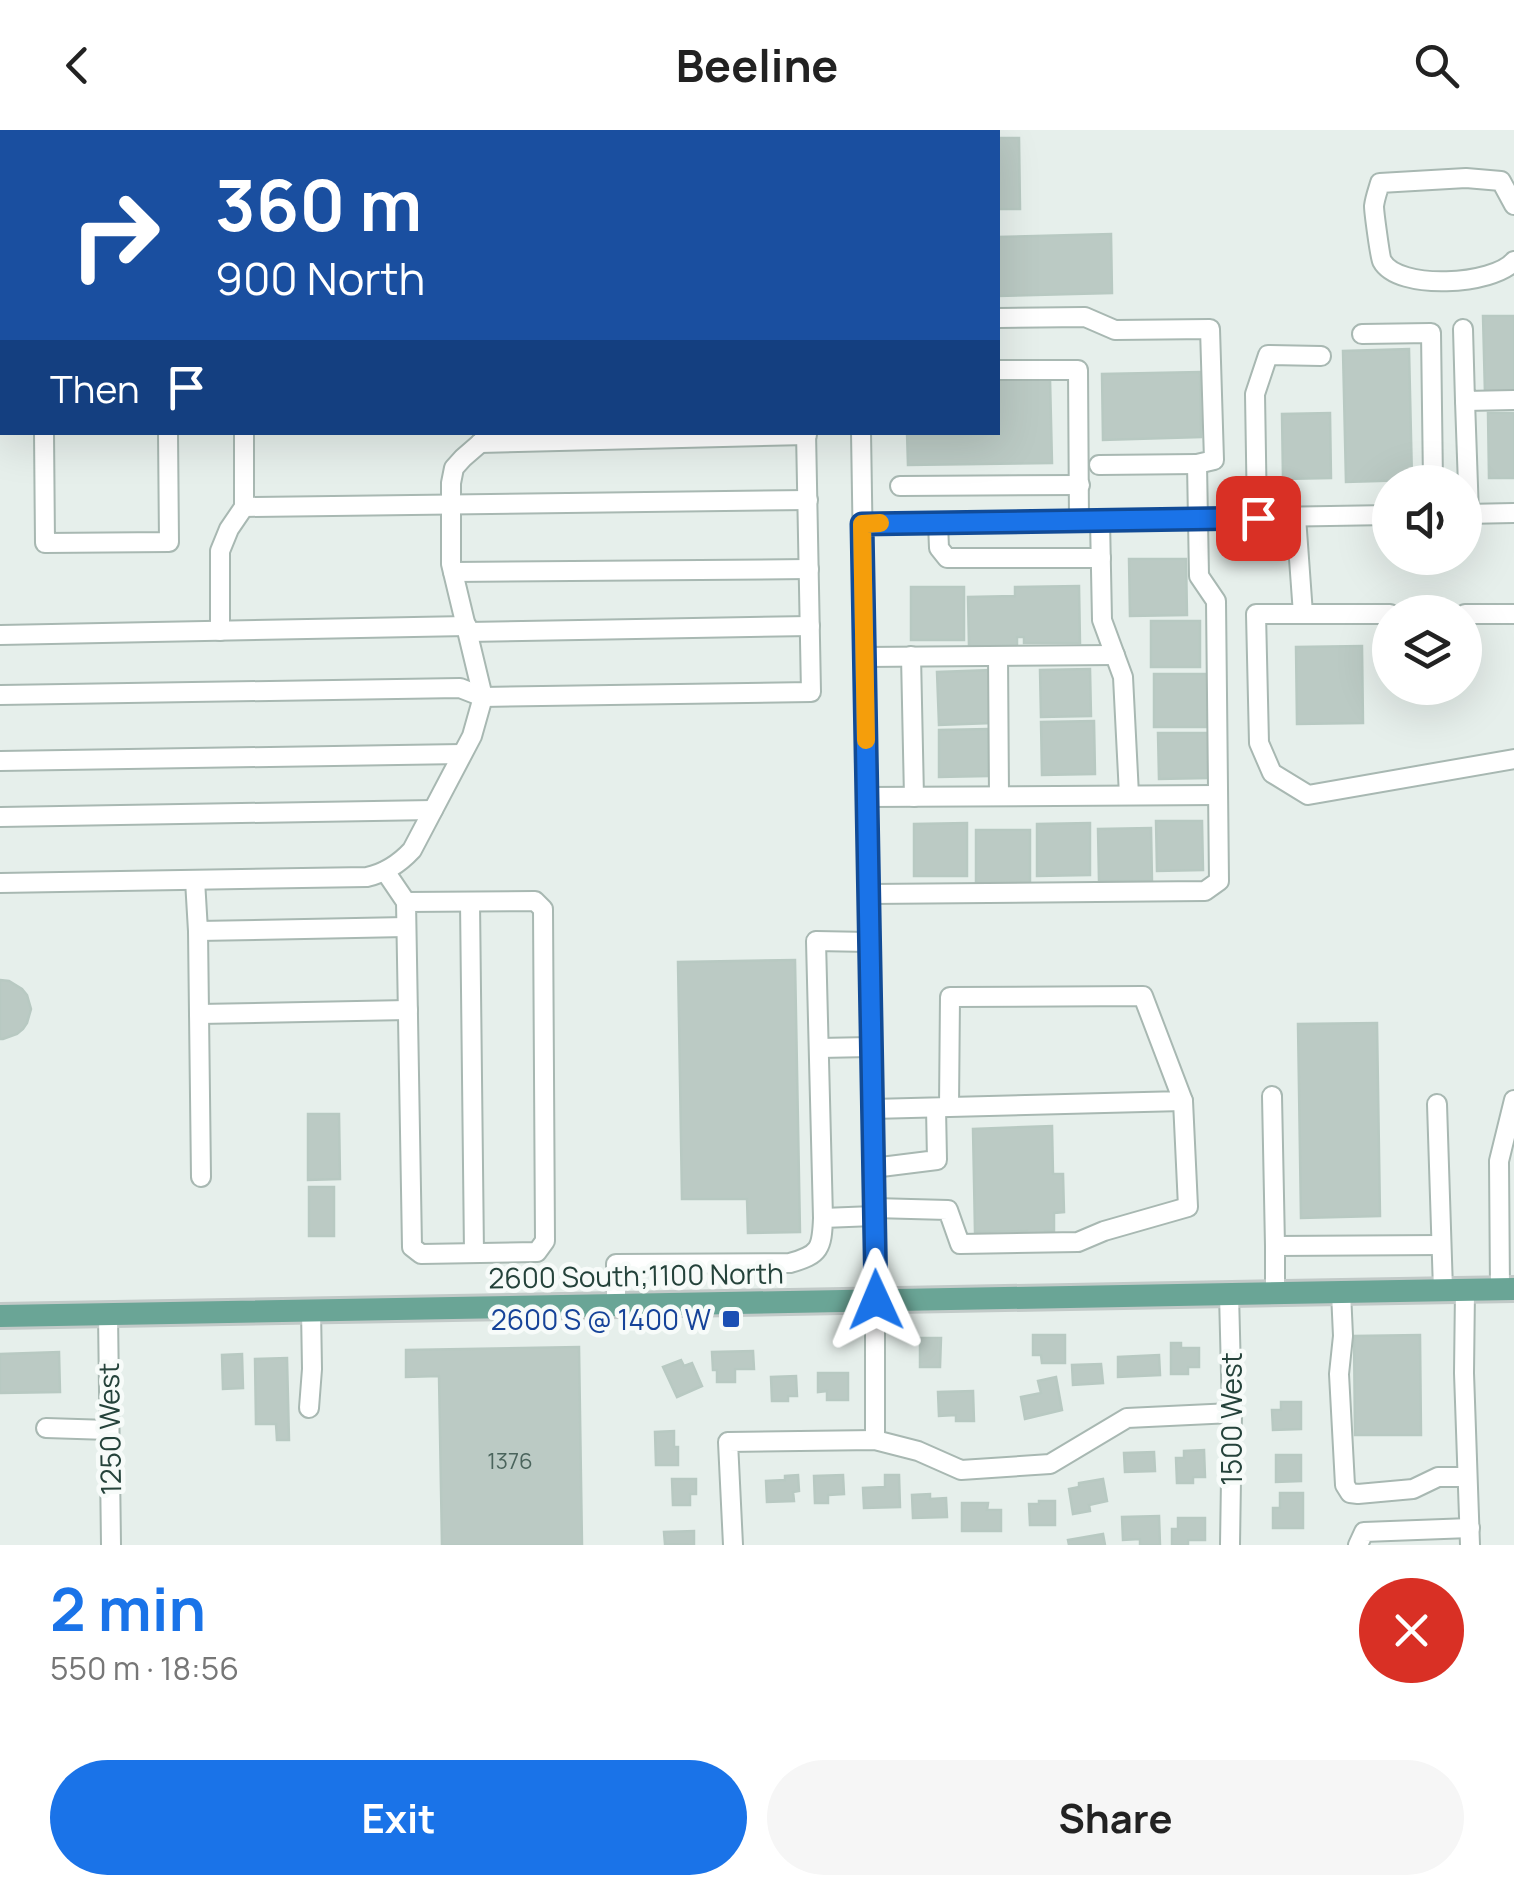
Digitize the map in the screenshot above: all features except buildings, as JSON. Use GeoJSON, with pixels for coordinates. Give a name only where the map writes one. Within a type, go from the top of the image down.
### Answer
{"type":"FeatureCollection","features":[{"type":"Feature","properties":{"kind":"main road","name":"2600 South;1100 North"},"geometry":{"type":"LineString","coordinates":[[0,1316],[1507,1289]]}},
{"type":"Feature","properties":{"kind":"street"},"geometry":{"type":"LineString","coordinates":[[1514,206],[1501,181],[1466,178],[1380,183],[1374,208],[1381,260],[1394,274],[1435,282],[1488,276],[1514,262]]}},
{"type":"Feature","properties":{"kind":"street"},"geometry":{"type":"LineString","coordinates":[[1000,318],[1085,317],[1115,330],[1210,330],[1214,460],[1197,464],[1099,464]]}},
{"type":"Feature","properties":{"kind":"street"},"geometry":{"type":"LineString","coordinates":[[1463,329],[1466,465]]}},
{"type":"Feature","properties":{"kind":"street"},"geometry":{"type":"LineString","coordinates":[[1362,334],[1431,334],[1433,465]]}},
{"type":"Feature","properties":{"kind":"street"},"geometry":{"type":"LineString","coordinates":[[1258,518],[1255,394],[1268,355],[1321,356]]}},
{"type":"Feature","properties":{"kind":"street"},"geometry":{"type":"LineString","coordinates":[[1000,370],[1078,370],[1080,520]]}},
{"type":"Feature","properties":{"kind":"street"},"geometry":{"type":"LineString","coordinates":[[1464,401],[1514,400]]}},
{"type":"Feature","properties":{"kind":"street"},"geometry":{"type":"LineString","coordinates":[[44,435],[45,543],[169,542],[168,435]]}},
{"type":"Feature","properties":{"kind":"street"},"geometry":{"type":"LineString","coordinates":[[220,631],[220,551],[244,508],[244,435]]}},
{"type":"Feature","properties":{"kind":"street"},"geometry":{"type":"LineString","coordinates":[[0,883],[350,878],[385,872],[412,850],[472,736],[483,697],[450,564],[454,468],[487,438],[726,435]]}},
{"type":"Feature","properties":{"kind":"street"},"geometry":{"type":"LineString","coordinates":[[0,695],[460,688],[483,697],[811,692],[806,435]]}},
{"type":"Feature","properties":{"kind":"street"},"geometry":{"type":"LineString","coordinates":[[861,435],[875,1440]]}},
{"type":"Feature","properties":{"kind":"street"},"geometry":{"type":"LineString","coordinates":[[869,894],[1206,892],[1218,881],[1216,601],[1200,576],[1197,464]]}},
{"type":"Feature","properties":{"kind":"street"},"geometry":{"type":"LineString","coordinates":[[900,486],[1080,485]]}},
{"type":"Feature","properties":{"kind":"street"},"geometry":{"type":"LineString","coordinates":[[244,508],[808,500]]}},
{"type":"Feature","properties":{"kind":"street"},"geometry":{"type":"LineString","coordinates":[[1482,514],[1514,513]]}},
{"type":"Feature","properties":{"kind":"street"},"geometry":{"type":"LineString","coordinates":[[862,524],[1372,515]]}},
{"type":"Feature","properties":{"kind":"street"},"geometry":{"type":"LineString","coordinates":[[1296,517],[1302,614]]}},
{"type":"Feature","properties":{"kind":"street"},"geometry":{"type":"LineString","coordinates":[[1100,520],[1102,620],[1122,677],[1129,796]]}},
{"type":"Feature","properties":{"kind":"street"},"geometry":{"type":"LineString","coordinates":[[938,522],[939,548],[947,558],[1101,558]]}},
{"type":"Feature","properties":{"kind":"street"},"geometry":{"type":"LineString","coordinates":[[453,572],[809,569]]}},
{"type":"Feature","properties":{"kind":"street"},"geometry":{"type":"LineString","coordinates":[[1372,614],[1256,614],[1259,743],[1272,774],[1308,795],[1514,759]]}},
{"type":"Feature","properties":{"kind":"street"},"geometry":{"type":"LineString","coordinates":[[1482,614],[1514,614]]}},
{"type":"Feature","properties":{"kind":"street"},"geometry":{"type":"LineString","coordinates":[[0,635],[810,626]]}},
{"type":"Feature","properties":{"kind":"street"},"geometry":{"type":"LineString","coordinates":[[911,656],[914,797]]}},
{"type":"Feature","properties":{"kind":"street"},"geometry":{"type":"LineString","coordinates":[[998,656],[1000,796]]}},
{"type":"Feature","properties":{"kind":"street"},"geometry":{"type":"LineString","coordinates":[[865,657],[1115,656]]}},
{"type":"Feature","properties":{"kind":"street"},"geometry":{"type":"LineString","coordinates":[[0,761],[462,754]]}},
{"type":"Feature","properties":{"kind":"street"},"geometry":{"type":"LineString","coordinates":[[867,797],[1218,795]]}},
{"type":"Feature","properties":{"kind":"street"},"geometry":{"type":"LineString","coordinates":[[0,817],[433,810]]}},
{"type":"Feature","properties":{"kind":"street"},"geometry":{"type":"LineString","coordinates":[[385,872],[406,902],[412,1247],[421,1254],[537,1252],[546,1241],[543,909],[535,901],[406,902]]}},
{"type":"Feature","properties":{"kind":"street"},"geometry":{"type":"LineString","coordinates":[[196,880],[201,1177]]}},
{"type":"Feature","properties":{"kind":"street"},"geometry":{"type":"LineString","coordinates":[[470,902],[474,1253]]}},
{"type":"Feature","properties":{"kind":"street"},"geometry":{"type":"LineString","coordinates":[[198,931],[406,928]]}},
{"type":"Feature","properties":{"kind":"street"},"geometry":{"type":"LineString","coordinates":[[616,1305],[616,1264],[790,1263],[812,1257],[822,1242],[823,1218],[816,941],[870,942]]}},
{"type":"Feature","properties":{"kind":"street"},"geometry":{"type":"LineString","coordinates":[[823,1218],[948,1210],[960,1244],[1078,1242],[1188,1206],[1183,1101],[1143,996],[950,997],[937,1160],[873,1168]]}},
{"type":"Feature","properties":{"kind":"street"},"geometry":{"type":"LineString","coordinates":[[199,1014],[408,1010]]}},
{"type":"Feature","properties":{"kind":"street"},"geometry":{"type":"LineString","coordinates":[[819,1048],[871,1047]]}},
{"type":"Feature","properties":{"kind":"street"},"geometry":{"type":"LineString","coordinates":[[1272,1096],[1275,1293]]}},
{"type":"Feature","properties":{"kind":"street"},"geometry":{"type":"LineString","coordinates":[[1507,1289],[1507,1237],[1499,1161],[1514,1100]]}},
{"type":"Feature","properties":{"kind":"street"},"geometry":{"type":"LineString","coordinates":[[872,1109],[1183,1101]]}},
{"type":"Feature","properties":{"kind":"street"},"geometry":{"type":"LineString","coordinates":[[1358,1545],[1364,1532],[1470,1536],[1464,1372],[1454,1290],[1442,1246],[1438,1104]]}},
{"type":"Feature","properties":{"kind":"street"},"geometry":{"type":"LineString","coordinates":[[1274,1246],[1442,1246]]}},
{"type":"Feature","properties":{"kind":"street"},"geometry":{"type":"LineString","coordinates":[[1341,1292],[1339,1374],[1345,1485],[1350,1493],[1413,1489],[1438,1477],[1466,1477]]}},
{"type":"Feature","properties":{"kind":"street","name":"1500 West"},"geometry":{"type":"LineString","coordinates":[[1230,1294],[1230,1545]]}},
{"type":"Feature","properties":{"kind":"street"},"geometry":{"type":"LineString","coordinates":[[309,1408],[311,1310]]}},
{"type":"Feature","properties":{"kind":"street","name":"1250 West"},"geometry":{"type":"LineString","coordinates":[[108,1314],[111,1545]]}},
{"type":"Feature","properties":{"kind":"street"},"geometry":{"type":"LineString","coordinates":[[733,1545],[728,1442],[875,1440],[918,1451],[960,1470],[1050,1464],[1128,1418],[1232,1413]]}},
{"type":"Feature","properties":{"kind":"street"},"geometry":{"type":"LineString","coordinates":[[46,1428],[109,1430]]}},
{"type":"Feature","properties":{"kind":"slow traffic"},"geometry":{"type":"LineString","coordinates":[[866,740],[862,524],[880,523]]}},
{"type":"Feature","properties":{"kind":"place","name":"2600 S @ 1400 W"},"geometry":{"type":"Point","coordinates":[731,1319]}},
{"type":"Feature","properties":{"kind":"route"},"geometry":{"type":"LineString","coordinates":[[876,1300],[862,524],[1258,518]]}}]}
